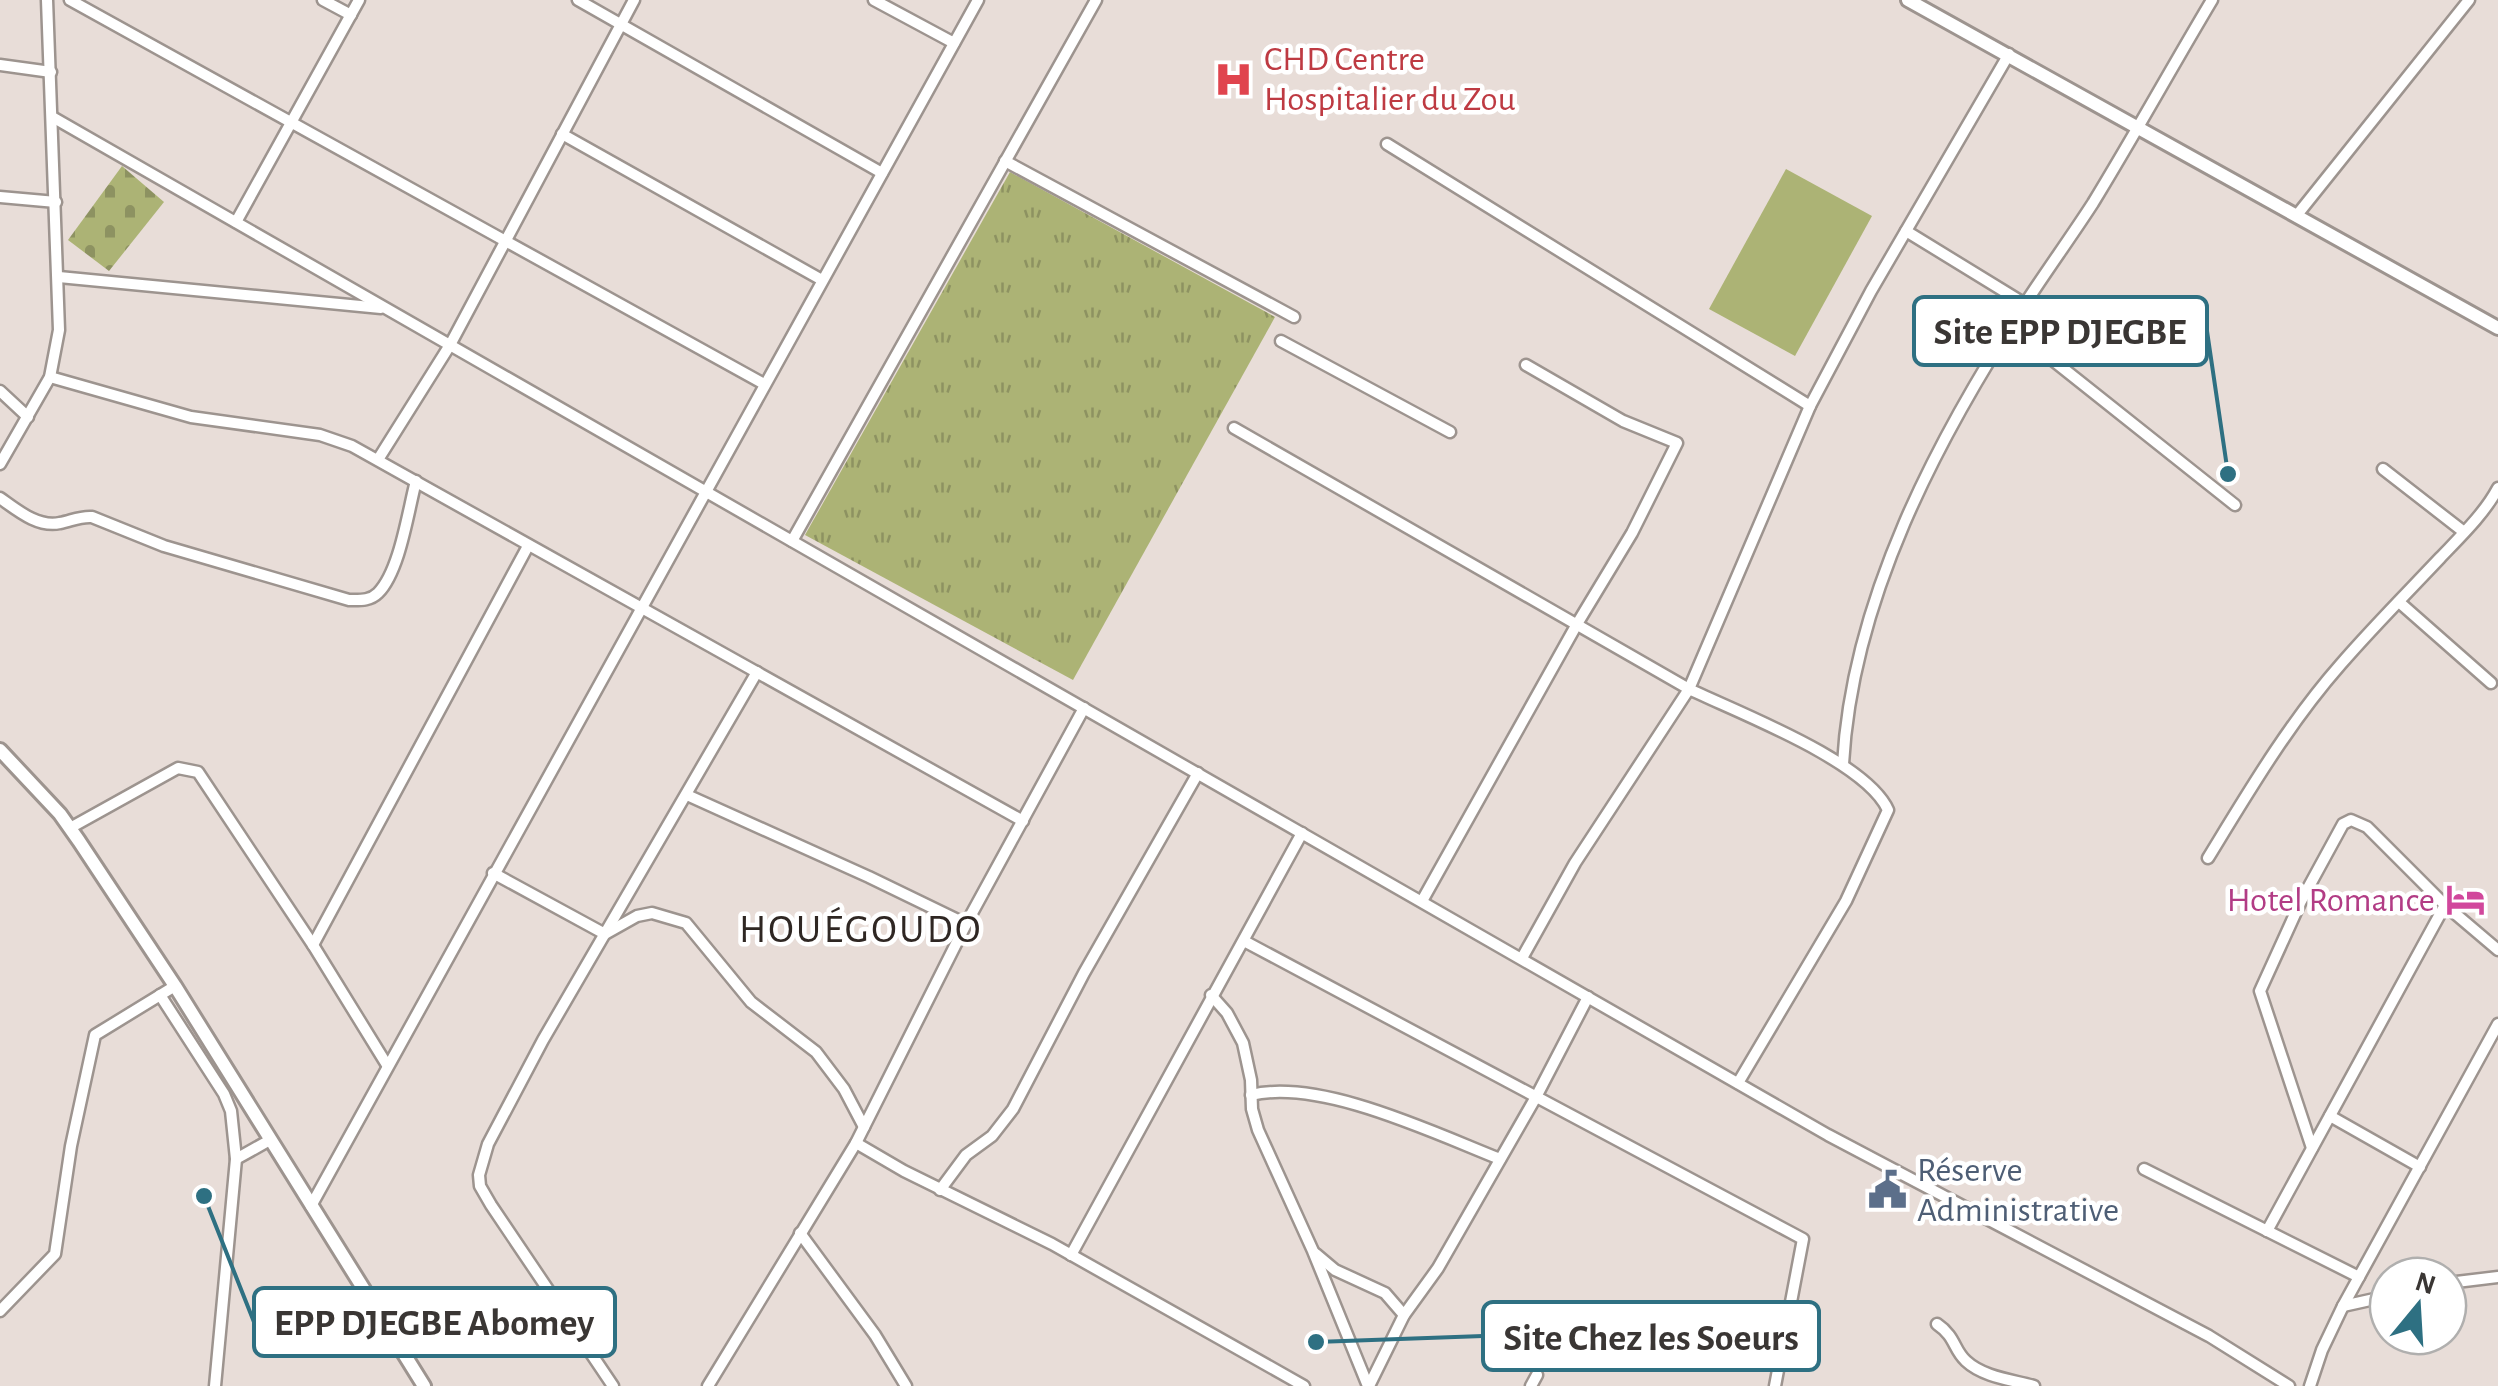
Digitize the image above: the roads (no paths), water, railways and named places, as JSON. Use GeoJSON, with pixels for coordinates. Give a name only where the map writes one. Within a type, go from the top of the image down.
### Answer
{"type":"FeatureCollection","features":[{"type":"Feature","properties":{"kind":"street"},"geometry":{"type":"LineString","coordinates":[[0,464],[50,377],[59,330],[47,0]]}},
{"type":"Feature","properties":{"kind":"street"},"geometry":{"type":"LineString","coordinates":[[70,0],[764,384]]}},
{"type":"Feature","properties":{"kind":"street"},"geometry":{"type":"LineString","coordinates":[[323,0],[351,15]]}},
{"type":"Feature","properties":{"kind":"street"},"geometry":{"type":"LineString","coordinates":[[236,222],[359,0]]}},
{"type":"Feature","properties":{"kind":"street"},"geometry":{"type":"LineString","coordinates":[[578,0],[882,173]]}},
{"type":"Feature","properties":{"kind":"street"},"geometry":{"type":"LineString","coordinates":[[379,458],[450,345],[634,0]]}},
{"type":"Feature","properties":{"kind":"street"},"geometry":{"type":"LineString","coordinates":[[874,0],[954,43]]}},
{"type":"Feature","properties":{"kind":"street"},"geometry":{"type":"LineString","coordinates":[[310,1206],[978,0]]}},
{"type":"Feature","properties":{"kind":"street"},"geometry":{"type":"LineString","coordinates":[[792,541],[1096,0]]}},
{"type":"Feature","properties":{"kind":"street"},"geometry":{"type":"LineString","coordinates":[[1908,0],[2498,328]]}},
{"type":"Feature","properties":{"kind":"street"},"geometry":{"type":"LineString","coordinates":[[1843,764],[1846,717],[1858,653],[1912,506],[2011,327],[2092,203],[2212,0]]}},
{"type":"Feature","properties":{"kind":"street"},"geometry":{"type":"LineString","coordinates":[[2297,215],[2469,0]]}},
{"type":"Feature","properties":{"kind":"street"},"geometry":{"type":"LineString","coordinates":[[1522,958],[1576,864],[1689,688],[1810,406],[2009,54]]}},
{"type":"Feature","properties":{"kind":"street"},"geometry":{"type":"LineString","coordinates":[[0,65],[52,72]]}},
{"type":"Feature","properties":{"kind":"street"},"geometry":{"type":"LineString","coordinates":[[54,118],[1738,1083],[1952,1202],[2209,1336],[2289,1386]]}},
{"type":"Feature","properties":{"kind":"street"},"geometry":{"type":"LineString","coordinates":[[562,134],[822,280]]}},
{"type":"Feature","properties":{"kind":"street"},"geometry":{"type":"LineString","coordinates":[[1387,144],[1810,406]]}},
{"type":"Feature","properties":{"kind":"street"},"geometry":{"type":"LineString","coordinates":[[1005,161],[1294,318]]}},
{"type":"Feature","properties":{"kind":"street"},"geometry":{"type":"LineString","coordinates":[[0,198],[56,202]]}},
{"type":"Feature","properties":{"kind":"street"},"geometry":{"type":"LineString","coordinates":[[1906,231],[2025,304]]}},
{"type":"Feature","properties":{"kind":"street"},"geometry":{"type":"LineString","coordinates":[[59,277],[385,308]]}},
{"type":"Feature","properties":{"kind":"street"},"geometry":{"type":"LineString","coordinates":[[2011,327],[2235,504]]}},
{"type":"Feature","properties":{"kind":"street"},"geometry":{"type":"LineString","coordinates":[[1281,341],[1450,432]]}},
{"type":"Feature","properties":{"kind":"street"},"geometry":{"type":"LineString","coordinates":[[1422,901],[1632,533],[1678,444],[1623,421],[1526,366]]}},
{"type":"Feature","properties":{"kind":"street"},"geometry":{"type":"LineString","coordinates":[[50,377],[191,417],[320,435],[379,458],[528,546],[1023,820]]}},
{"type":"Feature","properties":{"kind":"street"},"geometry":{"type":"LineString","coordinates":[[0,391],[28,417]]}},
{"type":"Feature","properties":{"kind":"street"},"geometry":{"type":"LineString","coordinates":[[1234,428],[1689,688],[1843,764],[1882,797],[1888,814],[1846,901],[1738,1083]]}},
{"type":"Feature","properties":{"kind":"street"},"geometry":{"type":"LineString","coordinates":[[2384,469],[2464,532]]}},
{"type":"Feature","properties":{"kind":"street"},"geometry":{"type":"LineString","coordinates":[[0,498],[42,524],[92,517],[164,546],[349,600],[366,600],[378,593],[390,575],[416,481]]}},
{"type":"Feature","properties":{"kind":"street"},"geometry":{"type":"LineString","coordinates":[[2208,858],[2306,706],[2464,532],[2494,506],[2498,488]]}},
{"type":"Feature","properties":{"kind":"street"},"geometry":{"type":"LineString","coordinates":[[314,945],[528,546]]}},
{"type":"Feature","properties":{"kind":"street"},"geometry":{"type":"LineString","coordinates":[[2399,602],[2490,683]]}},
{"type":"Feature","properties":{"kind":"street"},"geometry":{"type":"LineString","coordinates":[[613,1386],[492,1206],[480,1186],[479,1175],[488,1144],[504,1113],[757,672]]}},
{"type":"Feature","properties":{"kind":"street"},"geometry":{"type":"LineString","coordinates":[[708,1386],[856,1143],[966,924],[1084,708]]}},
{"type":"Feature","properties":{"kind":"street"},"geometry":{"type":"LineString","coordinates":[[0,750],[70,828],[175,986],[424,1386]]}},
{"type":"Feature","properties":{"kind":"street"},"geometry":{"type":"LineString","coordinates":[[70,828],[178,768],[190,768],[206,780],[387,1064]]}},
{"type":"Feature","properties":{"kind":"street"},"geometry":{"type":"LineString","coordinates":[[940,1190],[966,1155],[992,1136],[1012,1108],[1198,774]]}},
{"type":"Feature","properties":{"kind":"street"},"geometry":{"type":"LineString","coordinates":[[688,796],[966,924]]}},
{"type":"Feature","properties":{"kind":"street"},"geometry":{"type":"LineString","coordinates":[[2312,1148],[2260,990],[2293,916],[2344,824],[2351,820],[2367,828],[2444,905],[2498,950]]}},
{"type":"Feature","properties":{"kind":"street"},"geometry":{"type":"LineString","coordinates":[[1071,1255],[1302,833]]}},
{"type":"Feature","properties":{"kind":"street"},"geometry":{"type":"LineString","coordinates":[[493,873],[605,934]]}},
{"type":"Feature","properties":{"kind":"street"},"geometry":{"type":"LineString","coordinates":[[2267,1231],[2444,905]]}},
{"type":"Feature","properties":{"kind":"street"},"geometry":{"type":"LineString","coordinates":[[605,934],[637,916],[652,914],[686,923],[751,1002],[816,1052],[844,1089],[864,1127]]}},
{"type":"Feature","properties":{"kind":"street"},"geometry":{"type":"LineString","coordinates":[[1244,941],[1803,1239],[1775,1386]]}},
{"type":"Feature","properties":{"kind":"street"},"geometry":{"type":"LineString","coordinates":[[0,1311],[55,1254],[71,1146],[96,1035],[175,986]]}},
{"type":"Feature","properties":{"kind":"street"},"geometry":{"type":"LineString","coordinates":[[160,995],[232,1111],[236,1159],[215,1386]]}},
{"type":"Feature","properties":{"kind":"street"},"geometry":{"type":"LineString","coordinates":[[1211,995],[1228,1014],[1242,1043],[1258,1130],[1368,1386]]}},
{"type":"Feature","properties":{"kind":"street"},"geometry":{"type":"LineString","coordinates":[[1368,1386],[1404,1314],[1438,1268],[1536,1097],[1588,996]]}},
{"type":"Feature","properties":{"kind":"street"},"geometry":{"type":"LineString","coordinates":[[2310,1386],[2343,1306],[2498,1024]]}},
{"type":"Feature","properties":{"kind":"street"},"geometry":{"type":"LineString","coordinates":[[1251,1095],[1272,1090],[1322,1096],[1500,1159]]}},
{"type":"Feature","properties":{"kind":"street"},"geometry":{"type":"LineString","coordinates":[[2330,1116],[2420,1166]]}},
{"type":"Feature","properties":{"kind":"street"},"geometry":{"type":"LineString","coordinates":[[236,1159],[270,1140]]}},
{"type":"Feature","properties":{"kind":"street"},"geometry":{"type":"LineString","coordinates":[[856,1143],[1071,1255],[1304,1386]]}},
{"type":"Feature","properties":{"kind":"street"},"geometry":{"type":"LineString","coordinates":[[2144,1169],[2359,1277]]}},
{"type":"Feature","properties":{"kind":"street"},"geometry":{"type":"LineString","coordinates":[[800,1234],[875,1335],[906,1386]]}},
{"type":"Feature","properties":{"kind":"street"},"geometry":{"type":"LineString","coordinates":[[1313,1251],[1336,1270],[1385,1293],[1404,1314]]}},
{"type":"Feature","properties":{"kind":"street"},"geometry":{"type":"LineString","coordinates":[[2468,1281],[2498,1277]]}},
{"type":"Feature","properties":{"kind":"street"},"geometry":{"type":"LineString","coordinates":[[2343,1306],[2368,1300]]}},
{"type":"Feature","properties":{"kind":"street"},"geometry":{"type":"LineString","coordinates":[[1937,1324],[1949,1332],[1962,1358],[1971,1365],[2034,1386]]}},
{"type":"Feature","properties":{"kind":"place","name":"CHD Centre Hospitalier du Zou"},"geometry":{"type":"Point","coordinates":[1234,79]}},
{"type":"Feature","properties":{"kind":"place","name":"Site EPP DJEGBE"},"geometry":{"type":"Point","coordinates":[2228,474]}},
{"type":"Feature","properties":{"kind":"place","name":"Hotel Romance"},"geometry":{"type":"Point","coordinates":[2465,900]}},
{"type":"Feature","properties":{"kind":"place","name":"Réserve Administrative"},"geometry":{"type":"Point","coordinates":[1887,1190]}},
{"type":"Feature","properties":{"kind":"place","name":"EPP DJEGBE Abomey"},"geometry":{"type":"Point","coordinates":[204,1196]}},
{"type":"Feature","properties":{"kind":"place","name":"Site Chez les Soeurs"},"geometry":{"type":"Point","coordinates":[1316,1342]}},
{"type":"Feature","properties":{"kind":"district","name":"HOUÉGOUDO"},"geometry":{"type":"Point","coordinates":[861,930]}}]}
